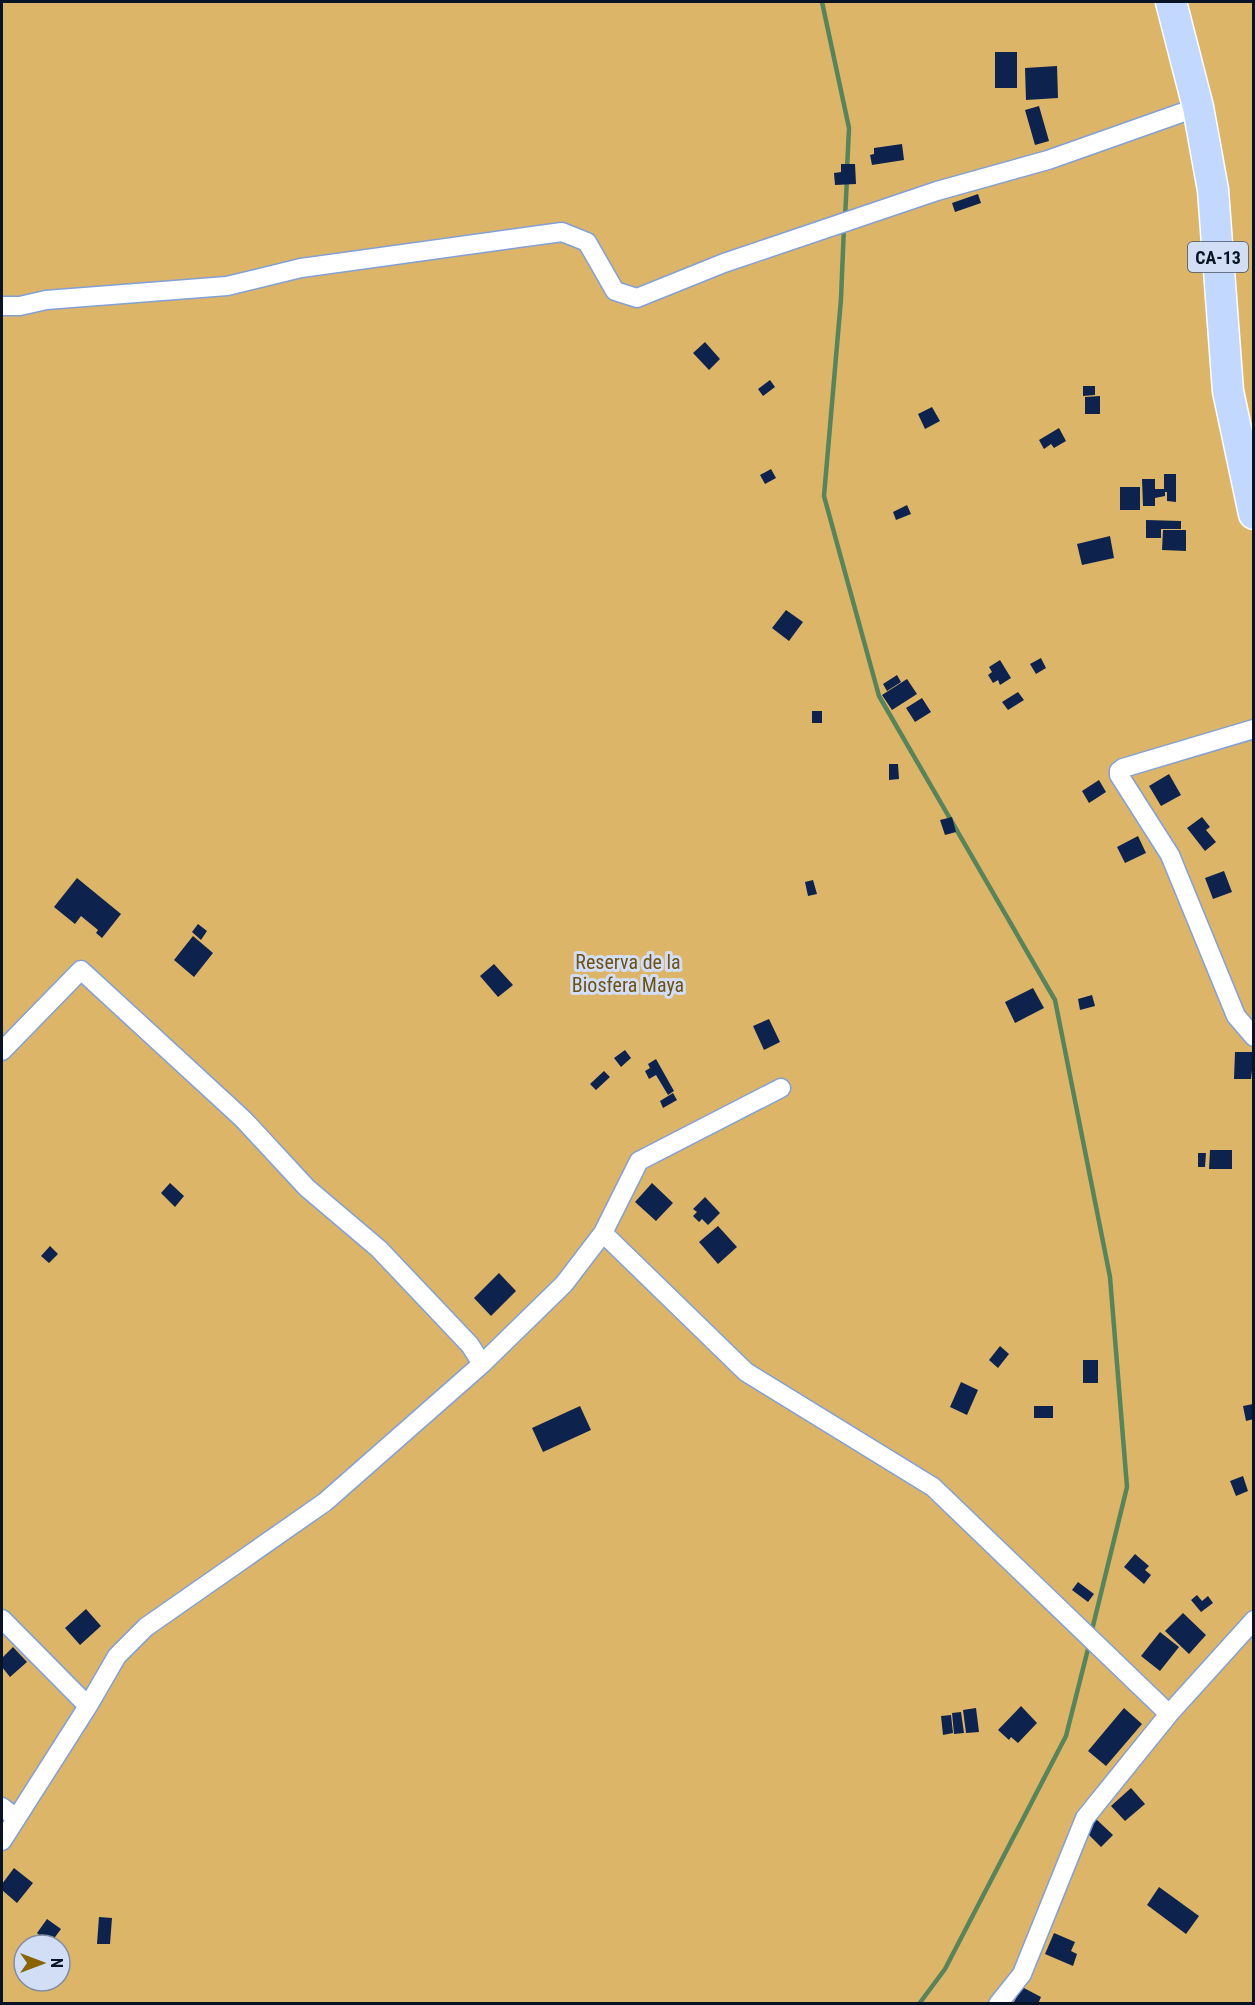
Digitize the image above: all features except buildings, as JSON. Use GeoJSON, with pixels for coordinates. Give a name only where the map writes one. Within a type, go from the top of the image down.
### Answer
{"type":"FeatureCollection","features":[{"type":"Feature","properties":{"kind":"highway","name":"CA-13"},"geometry":{"type":"LineString","coordinates":[[1171,2],[1198,108],[1213,190],[1228,391],[1250,505],[1254,514]]}},
{"type":"Feature","properties":{"kind":"street"},"geometry":{"type":"LineString","coordinates":[[2,306],[20,306],[46,300],[227,286],[301,268],[562,232],[587,242],[615,291],[637,298],[724,263],[926,195],[1048,160],[1198,108]]}},
{"type":"Feature","properties":{"kind":"street"},"geometry":{"type":"LineString","coordinates":[[1254,729],[1123,768],[1119,771],[1119,775],[1170,855],[1236,1016],[1254,1037]]}},
{"type":"Feature","properties":{"kind":"street"},"geometry":{"type":"LineString","coordinates":[[2,1051],[81,969],[243,1119],[307,1188],[379,1249],[470,1345],[482,1364]]}},
{"type":"Feature","properties":{"kind":"street"},"geometry":{"type":"LineString","coordinates":[[2,1841],[9,1813],[88,1706],[117,1656],[146,1627],[325,1502],[482,1364],[564,1284],[603,1233],[639,1161],[781,1088]]}},
{"type":"Feature","properties":{"kind":"street"},"geometry":{"type":"LineString","coordinates":[[603,1233],[746,1372],[933,1487],[1169,1714]]}},
{"type":"Feature","properties":{"kind":"street"},"geometry":{"type":"LineString","coordinates":[[2,1619],[88,1706]]}},
{"type":"Feature","properties":{"kind":"street"},"geometry":{"type":"LineString","coordinates":[[998,2004],[1022,1974],[1085,1818],[1169,1714],[1254,1620]]}},
{"type":"Feature","properties":{"kind":"green space","name":"Reserva de la Biosfera Maya"},"geometry":{"type":"Polygon","coordinates":[[[2,2],[1253,2],[1253,2003],[2,2004],[2,2]]]}},
{"type":"Feature","properties":{"kind":"waterway"},"geometry":{"type":"LineString","coordinates":[[822,2],[849,128],[847,170]]}},
{"type":"Feature","properties":{"kind":"waterway"},"geometry":{"type":"LineString","coordinates":[[845,218],[847,178]]}},
{"type":"Feature","properties":{"kind":"waterway"},"geometry":{"type":"LineString","coordinates":[[844,226],[841,299],[824,496],[879,696],[1055,1000],[1110,1277],[1127,1487],[1091,1634]]}},
{"type":"Feature","properties":{"kind":"waterway"},"geometry":{"type":"LineString","coordinates":[[919,2004],[945,1969],[1066,1736],[1089,1645]]}}]}
